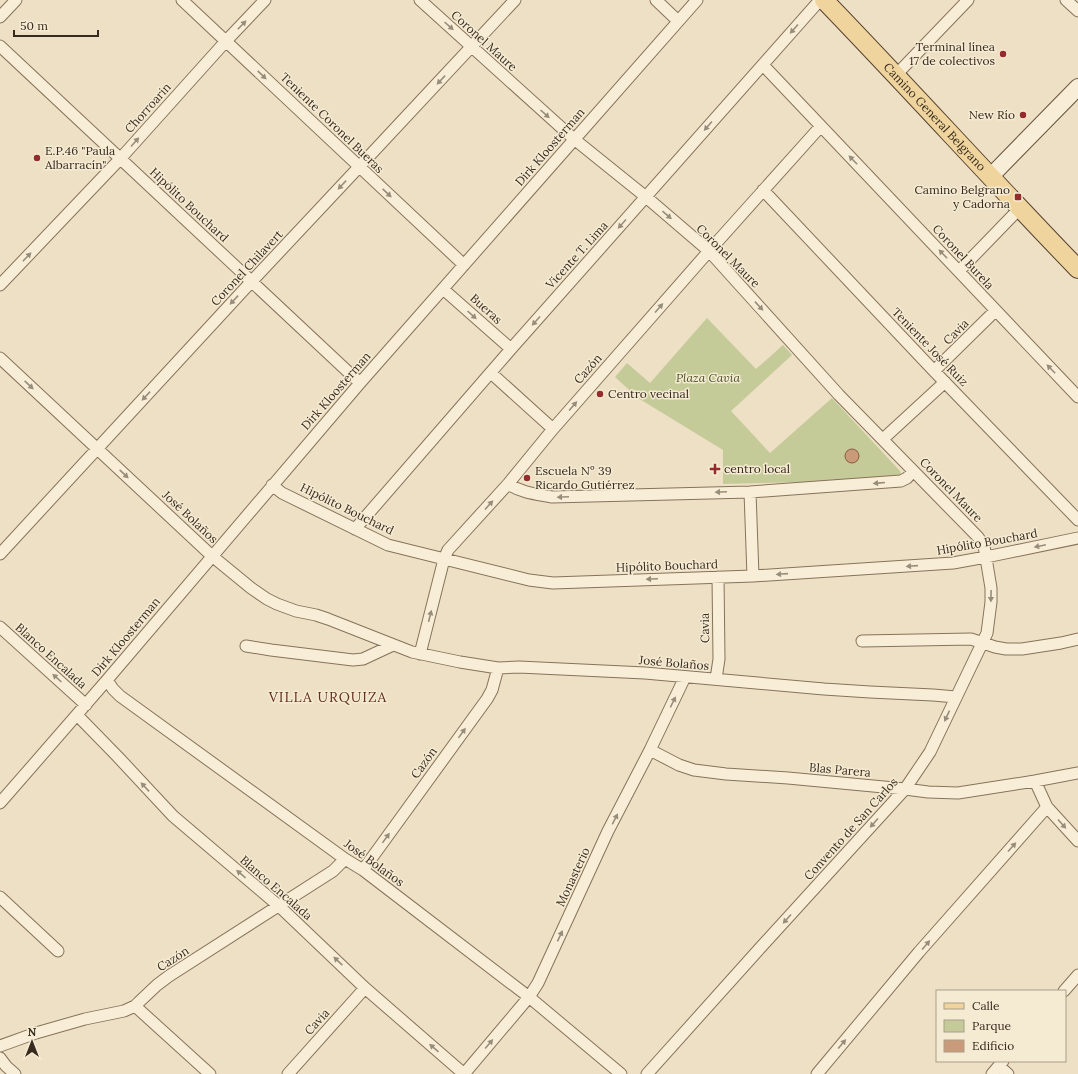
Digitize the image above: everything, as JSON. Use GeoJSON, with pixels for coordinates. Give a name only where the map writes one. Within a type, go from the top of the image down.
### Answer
{"type":"FeatureCollection","features":[{"type":"Feature","properties":{"kind":"main road","name":"Camino General Belgrano"},"geometry":{"type":"LineString","coordinates":[[824,0],[1078,269]]}},
{"type":"Feature","properties":{"kind":"street"},"geometry":{"type":"LineString","coordinates":[[0,17],[16,0]]}},
{"type":"Feature","properties":{"kind":"street","name":"Teniente Coronel Bueras"},"geometry":{"type":"LineString","coordinates":[[182,0],[464,265]]}},
{"type":"Feature","properties":{"kind":"street","name":"Chorroarin"},"geometry":{"type":"LineString","coordinates":[[0,285],[120,158],[265,0]]}},
{"type":"Feature","properties":{"kind":"street","name":"Coronel Maure"},"geometry":{"type":"LineString","coordinates":[[420,0],[574,139],[646,197],[709,251],[839,395],[884,439],[913,471],[978,537],[984,546],[986,557]]}},
{"type":"Feature","properties":{"kind":"street","name":"Coronel Chilavert"},"geometry":{"type":"LineString","coordinates":[[0,554],[252,281],[515,0]]}},
{"type":"Feature","properties":{"kind":"street"},"geometry":{"type":"LineString","coordinates":[[656,0],[678,20]]}},
{"type":"Feature","properties":{"kind":"street","name":"Dirk Kloosterman"},"geometry":{"type":"LineString","coordinates":[[0,803],[86,705],[360,383],[697,0]]}},
{"type":"Feature","properties":{"kind":"street","name":"Vicente T. Lima"},"geometry":{"type":"LineString","coordinates":[[356,529],[511,349],[820,0]]}},
{"type":"Feature","properties":{"kind":"street"},"geometry":{"type":"LineString","coordinates":[[896,75],[968,0]]}},
{"type":"Feature","properties":{"kind":"street"},"geometry":{"type":"LineString","coordinates":[[1066,0],[1078,11]]}},
{"type":"Feature","properties":{"kind":"street","name":"Hipólito Bouchard"},"geometry":{"type":"LineString","coordinates":[[0,46],[360,383]]}},
{"type":"Feature","properties":{"kind":"street","name":"Coronel Burela"},"geometry":{"type":"LineString","coordinates":[[763,65],[1078,397]]}},
{"type":"Feature","properties":{"kind":"street"},"geometry":{"type":"LineString","coordinates":[[991,176],[1078,86]]}},
{"type":"Feature","properties":{"kind":"street","name":"Cazón"},"geometry":{"type":"LineString","coordinates":[[420,654],[444,559],[448,550],[508,484],[553,429],[709,251],[821,126]]}},
{"type":"Feature","properties":{"kind":"street","name":"Teniente José Ruiz"},"geometry":{"type":"LineString","coordinates":[[764,190],[934,371],[1078,520]]}},
{"type":"Feature","properties":{"kind":"street"},"geometry":{"type":"LineString","coordinates":[[959,271],[1020,208]]}},
{"type":"Feature","properties":{"kind":"street","name":"Bueras"},"geometry":{"type":"LineString","coordinates":[[443,289],[511,349]]}},
{"type":"Feature","properties":{"kind":"street","name":"Cavia"},"geometry":{"type":"LineString","coordinates":[[934,371],[995,311]]}},
{"type":"Feature","properties":{"kind":"street","name":"José Bolaños"},"geometry":{"type":"LineString","coordinates":[[0,358],[212,556],[267,599],[296,611],[328,619],[420,654],[498,668],[519,667],[612,671],[839,690],[956,697]]}},
{"type":"Feature","properties":{"kind":"street"},"geometry":{"type":"LineString","coordinates":[[491,373],[553,429]]}},
{"type":"Feature","properties":{"kind":"street"},"geometry":{"type":"LineString","coordinates":[[884,439],[945,382]]}},
{"type":"Feature","properties":{"kind":"street"},"geometry":{"type":"LineString","coordinates":[[508,484],[523,492],[552,497],[750,492],[901,481],[907,478],[913,471]]}},
{"type":"Feature","properties":{"kind":"street","name":"Hipólito Bouchard"},"geometry":{"type":"LineString","coordinates":[[272,485],[282,493],[388,545],[529,580],[553,583],[753,576],[946,563],[986,557],[1078,538]]}},
{"type":"Feature","properties":{"kind":"street"},"geometry":{"type":"LineString","coordinates":[[750,492],[753,576]]}},
{"type":"Feature","properties":{"kind":"street","name":"Convento de San Carlos"},"geometry":{"type":"LineString","coordinates":[[647,1074],[905,789],[930,752],[987,633],[991,602],[991,588],[986,557]]}},
{"type":"Feature","properties":{"kind":"street","name":"Cavia"},"geometry":{"type":"LineString","coordinates":[[716,679],[719,659],[718,577]]}},
{"type":"Feature","properties":{"kind":"street","name":"Blanco Encalada"},"geometry":{"type":"LineString","coordinates":[[0,627],[86,705]]}},
{"type":"Feature","properties":{"kind":"street"},"geometry":{"type":"LineString","coordinates":[[862,641],[971,639],[995,648],[1022,649],[1078,639]]}},
{"type":"Feature","properties":{"kind":"street"},"geometry":{"type":"LineString","coordinates":[[246,646],[353,660],[363,659],[393,645]]}},
{"type":"Feature","properties":{"kind":"street","name":"Cazón"},"geometry":{"type":"LineString","coordinates":[[363,870],[487,699],[492,690],[498,668]]}},
{"type":"Feature","properties":{"kind":"street","name":"Monasterio"},"geometry":{"type":"LineString","coordinates":[[464,1074],[529,996],[538,983],[608,831],[650,750],[685,677]]}},
{"type":"Feature","properties":{"kind":"street","name":"José Bolaños"},"geometry":{"type":"LineString","coordinates":[[107,680],[120,696],[363,870],[529,996],[621,1074]]}},
{"type":"Feature","properties":{"kind":"street","name":"Blanco Encalada"},"geometry":{"type":"LineString","coordinates":[[76,715],[173,816],[279,906],[365,988],[464,1074]]}},
{"type":"Feature","properties":{"kind":"street","name":"Blas Parera"},"geometry":{"type":"LineString","coordinates":[[650,750],[679,765],[694,770],[928,792],[958,793],[1078,773]]}},
{"type":"Feature","properties":{"kind":"street"},"geometry":{"type":"LineString","coordinates":[[1035,781],[1047,807],[1078,841]]}},
{"type":"Feature","properties":{"kind":"street"},"geometry":{"type":"LineString","coordinates":[[817,1074],[919,952],[1047,807]]}},
{"type":"Feature","properties":{"kind":"street","name":"Cazón"},"geometry":{"type":"LineString","coordinates":[[0,1046],[36,1033],[85,1019],[124,1011],[135,1006],[157,985],[333,871],[345,858]]}},
{"type":"Feature","properties":{"kind":"street"},"geometry":{"type":"LineString","coordinates":[[0,897],[58,951]]}},
{"type":"Feature","properties":{"kind":"street"},"geometry":{"type":"LineString","coordinates":[[1065,990],[1078,975]]}},
{"type":"Feature","properties":{"kind":"street","name":"Cavia"},"geometry":{"type":"LineString","coordinates":[[288,1074],[365,988]]}},
{"type":"Feature","properties":{"kind":"street"},"geometry":{"type":"LineString","coordinates":[[135,1006],[210,1074]]}},
{"type":"Feature","properties":{"kind":"street"},"geometry":{"type":"LineString","coordinates":[[0,1058],[15,1074]]}},
{"type":"Feature","properties":{"kind":"street"},"geometry":{"type":"LineString","coordinates":[[998,1067],[1008,1074]]}},
{"type":"Feature","properties":{"kind":"green space","name":"Plaza Cavia"},"geometry":{"type":"Polygon","coordinates":[[[707,318],[756,369],[783,345],[792,355],[731,411],[770,453],[832,398],[900,471],[900,477],[894,480],[723,484],[723,450],[638,398],[615,377],[627,363],[650,383],[707,318]]]}},
{"type":"Feature","properties":{"kind":"building"},"geometry":{"type":"Polygon","coordinates":[[[852,449],[857,451],[859,456],[857,461],[852,463],[847,461],[845,456],[847,451],[852,449]]]}},
{"type":"Feature","properties":{"kind":"place","name":"Terminal línea 17 de colectivos"},"geometry":{"type":"Point","coordinates":[1003,54]}},
{"type":"Feature","properties":{"kind":"place","name":"New Río"},"geometry":{"type":"Point","coordinates":[1023,115]}},
{"type":"Feature","properties":{"kind":"place","name":"E.P.46 \"Paula Albarracín\""},"geometry":{"type":"Point","coordinates":[37,158]}},
{"type":"Feature","properties":{"kind":"place","name":"Camino Belgrano y Cadorna"},"geometry":{"type":"Point","coordinates":[1018,197]}},
{"type":"Feature","properties":{"kind":"place","name":"Centro vecinal"},"geometry":{"type":"Point","coordinates":[600,394]}},
{"type":"Feature","properties":{"kind":"place","name":"centro local"},"geometry":{"type":"Point","coordinates":[715,469]}},
{"type":"Feature","properties":{"kind":"place","name":"Escuela Nº 39 Ricardo Gutiérrez"},"geometry":{"type":"Point","coordinates":[527,478]}},
{"type":"Feature","properties":{"kind":"district","name":"VILLA URQUIZA"},"geometry":{"type":"Point","coordinates":[328,697]}}]}
